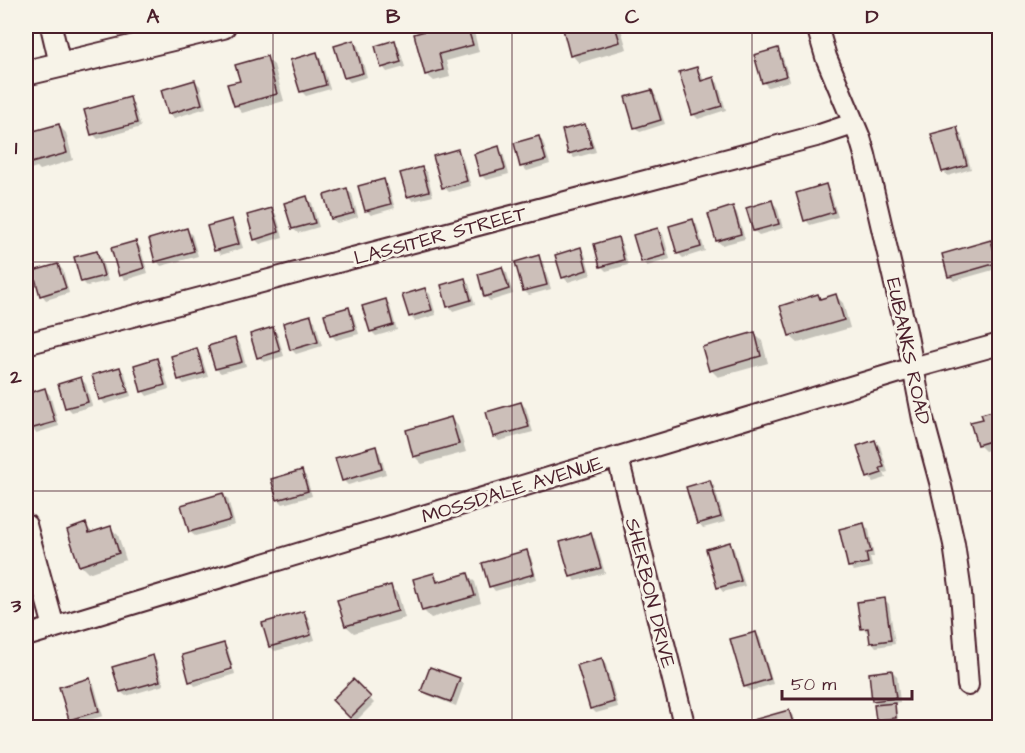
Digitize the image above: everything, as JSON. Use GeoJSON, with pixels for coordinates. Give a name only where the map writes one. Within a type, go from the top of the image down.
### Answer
{"type":"FeatureCollection","features":[{"type":"Feature","properties":{"kind":"street"},"geometry":{"type":"LineString","coordinates":[[51,26],[60,64]]}},
{"type":"Feature","properties":{"kind":"street"},"geometry":{"type":"LineString","coordinates":[[26,73],[223,26]]}},
{"type":"Feature","properties":{"kind":"street","name":"EUBANKS ROAD"},"geometry":{"type":"LineString","coordinates":[[817,26],[826,57],[865,155],[906,331],[923,419],[954,544],[962,593],[968,685]]}},
{"type":"Feature","properties":{"kind":"street","name":"LASSITER STREET"},"geometry":{"type":"LineString","coordinates":[[26,344],[809,138],[853,124]]}},
{"type":"Feature","properties":{"kind":"street","name":"MOSSDALE AVENUE"},"geometry":{"type":"LineString","coordinates":[[26,636],[999,344]]}},
{"type":"Feature","properties":{"kind":"street","name":"SHERBON DRIVE"},"geometry":{"type":"LineString","coordinates":[[618,458],[685,728]]}},
{"type":"Feature","properties":{"kind":"street"},"geometry":{"type":"LineString","coordinates":[[26,525],[54,627]]}},
{"type":"Feature","properties":{"kind":"building"},"geometry":{"type":"Polygon","coordinates":[[[443,26],[467,26],[473,45],[439,54],[443,70],[425,75],[414,34],[443,26]]]}},
{"type":"Feature","properties":{"kind":"building"},"geometry":{"type":"Polygon","coordinates":[[[576,26],[615,26],[620,42],[570,56],[563,29],[576,26]]]}},
{"type":"Feature","properties":{"kind":"building"},"geometry":{"type":"Polygon","coordinates":[[[354,40],[363,73],[344,78],[334,46],[354,40]]]}},
{"type":"Feature","properties":{"kind":"building"},"geometry":{"type":"Polygon","coordinates":[[[395,40],[401,62],[381,68],[375,46],[395,40]]]}},
{"type":"Feature","properties":{"kind":"building"},"geometry":{"type":"Polygon","coordinates":[[[778,48],[786,76],[762,83],[754,55],[778,48]]]}},
{"type":"Feature","properties":{"kind":"building"},"geometry":{"type":"Polygon","coordinates":[[[317,52],[326,85],[300,92],[290,60],[317,52]]]}},
{"type":"Feature","properties":{"kind":"building"},"geometry":{"type":"Polygon","coordinates":[[[267,56],[277,94],[234,106],[227,84],[240,81],[235,65],[267,56]]]}},
{"type":"Feature","properties":{"kind":"building"},"geometry":{"type":"Polygon","coordinates":[[[697,67],[701,81],[714,77],[722,106],[692,115],[679,72],[697,67]]]}},
{"type":"Feature","properties":{"kind":"building"},"geometry":{"type":"Polygon","coordinates":[[[195,80],[202,104],[168,114],[161,90],[195,80]]]}},
{"type":"Feature","properties":{"kind":"building"},"geometry":{"type":"Polygon","coordinates":[[[652,90],[661,120],[634,128],[625,97],[652,90]]]}},
{"type":"Feature","properties":{"kind":"building"},"geometry":{"type":"Polygon","coordinates":[[[130,97],[137,123],[91,135],[84,110],[130,97]]]}},
{"type":"Feature","properties":{"kind":"building"},"geometry":{"type":"Polygon","coordinates":[[[59,124],[67,153],[31,163],[30,160],[26,161],[26,133],[59,124]]]}},
{"type":"Feature","properties":{"kind":"building"},"geometry":{"type":"Polygon","coordinates":[[[585,124],[592,147],[568,154],[562,130],[585,124]]]}},
{"type":"Feature","properties":{"kind":"building"},"geometry":{"type":"Polygon","coordinates":[[[957,127],[967,165],[942,172],[931,134],[957,127]]]}},
{"type":"Feature","properties":{"kind":"building"},"geometry":{"type":"Polygon","coordinates":[[[539,136],[546,160],[520,167],[514,143],[539,136]]]}},
{"type":"Feature","properties":{"kind":"building"},"geometry":{"type":"Polygon","coordinates":[[[499,146],[505,169],[480,176],[474,154],[499,146]]]}},
{"type":"Feature","properties":{"kind":"building"},"geometry":{"type":"Polygon","coordinates":[[[458,149],[467,181],[442,188],[433,156],[458,149]]]}},
{"type":"Feature","properties":{"kind":"building"},"geometry":{"type":"Polygon","coordinates":[[[422,167],[429,191],[407,197],[400,173],[422,167]]]}},
{"type":"Feature","properties":{"kind":"building"},"geometry":{"type":"Polygon","coordinates":[[[384,179],[391,204],[365,211],[358,186],[384,179]]]}},
{"type":"Feature","properties":{"kind":"building"},"geometry":{"type":"Polygon","coordinates":[[[826,184],[834,212],[804,221],[796,193],[826,184]]]}},
{"type":"Feature","properties":{"kind":"building"},"geometry":{"type":"Polygon","coordinates":[[[347,188],[354,213],[331,219],[324,195],[347,188]]]}},
{"type":"Feature","properties":{"kind":"building"},"geometry":{"type":"Polygon","coordinates":[[[307,196],[315,223],[292,229],[284,203],[307,196]]]}},
{"type":"Feature","properties":{"kind":"building"},"geometry":{"type":"Polygon","coordinates":[[[772,200],[779,224],[753,231],[746,208],[772,200]]]}},
{"type":"Feature","properties":{"kind":"building"},"geometry":{"type":"Polygon","coordinates":[[[733,206],[741,234],[716,241],[708,214],[733,206]]]}},
{"type":"Feature","properties":{"kind":"building"},"geometry":{"type":"Polygon","coordinates":[[[272,208],[279,232],[254,240],[247,215],[272,208]]]}},
{"type":"Feature","properties":{"kind":"building"},"geometry":{"type":"Polygon","coordinates":[[[232,219],[239,244],[214,251],[207,226],[232,219]]]}},
{"type":"Feature","properties":{"kind":"building"},"geometry":{"type":"Polygon","coordinates":[[[693,219],[701,247],[677,254],[669,226],[693,219]]]}},
{"type":"Feature","properties":{"kind":"building"},"geometry":{"type":"Polygon","coordinates":[[[187,228],[194,251],[155,262],[149,239],[187,228]]]}},
{"type":"Feature","properties":{"kind":"building"},"geometry":{"type":"Polygon","coordinates":[[[658,228],[666,255],[641,262],[633,235],[658,228]]]}},
{"type":"Feature","properties":{"kind":"building"},"geometry":{"type":"Polygon","coordinates":[[[618,237],[624,260],[600,267],[594,244],[618,237]]]}},
{"type":"Feature","properties":{"kind":"building"},"geometry":{"type":"Polygon","coordinates":[[[991,240],[997,263],[948,277],[942,254],[991,240]]]}},
{"type":"Feature","properties":{"kind":"building"},"geometry":{"type":"Polygon","coordinates":[[[136,241],[144,268],[119,276],[111,248],[136,241]]]}},
{"type":"Feature","properties":{"kind":"building"},"geometry":{"type":"Polygon","coordinates":[[[581,247],[587,270],[562,278],[555,255],[581,247]]]}},
{"type":"Feature","properties":{"kind":"building"},"geometry":{"type":"Polygon","coordinates":[[[97,251],[104,276],[81,282],[74,257],[97,251]]]}},
{"type":"Feature","properties":{"kind":"building"},"geometry":{"type":"Polygon","coordinates":[[[539,255],[547,285],[523,291],[515,262],[539,255]]]}},
{"type":"Feature","properties":{"kind":"building"},"geometry":{"type":"Polygon","coordinates":[[[58,264],[66,288],[40,296],[33,271],[58,264]]]}},
{"type":"Feature","properties":{"kind":"building"},"geometry":{"type":"Polygon","coordinates":[[[502,267],[509,289],[484,297],[478,274],[502,267]]]}},
{"type":"Feature","properties":{"kind":"building"},"geometry":{"type":"Polygon","coordinates":[[[465,278],[471,300],[447,307],[441,285],[465,278]]]}},
{"type":"Feature","properties":{"kind":"building"},"geometry":{"type":"Polygon","coordinates":[[[425,288],[432,310],[409,317],[402,295],[425,288]]]}},
{"type":"Feature","properties":{"kind":"building"},"geometry":{"type":"Polygon","coordinates":[[[818,294],[820,299],[836,294],[844,320],[789,336],[780,306],[818,294]]]}},
{"type":"Feature","properties":{"kind":"building"},"geometry":{"type":"Polygon","coordinates":[[[386,299],[393,325],[370,332],[362,306],[386,299]]]}},
{"type":"Feature","properties":{"kind":"building"},"geometry":{"type":"Polygon","coordinates":[[[349,307],[355,329],[330,336],[324,314],[349,307]]]}},
{"type":"Feature","properties":{"kind":"building"},"geometry":{"type":"Polygon","coordinates":[[[311,315],[318,342],[290,350],[283,323],[311,315]]]}},
{"type":"Feature","properties":{"kind":"building"},"geometry":{"type":"Polygon","coordinates":[[[273,327],[280,351],[257,358],[250,334],[273,327]]]}},
{"type":"Feature","properties":{"kind":"building"},"geometry":{"type":"Polygon","coordinates":[[[755,332],[761,356],[709,371],[702,347],[755,332]]]}},
{"type":"Feature","properties":{"kind":"building"},"geometry":{"type":"Polygon","coordinates":[[[235,338],[242,362],[215,369],[208,346],[235,338]]]}},
{"type":"Feature","properties":{"kind":"building"},"geometry":{"type":"Polygon","coordinates":[[[197,348],[204,373],[178,380],[171,356],[197,348]]]}},
{"type":"Feature","properties":{"kind":"building"},"geometry":{"type":"Polygon","coordinates":[[[157,358],[165,385],[141,392],[134,365],[157,358]]]}},
{"type":"Feature","properties":{"kind":"building"},"geometry":{"type":"Polygon","coordinates":[[[120,367],[128,392],[99,400],[92,375],[120,367]]]}},
{"type":"Feature","properties":{"kind":"building"},"geometry":{"type":"Polygon","coordinates":[[[81,377],[88,402],[65,408],[58,384],[81,377]]]}},
{"type":"Feature","properties":{"kind":"building"},"geometry":{"type":"Polygon","coordinates":[[[45,388],[55,422],[30,429],[26,414],[26,394],[45,388]]]}},
{"type":"Feature","properties":{"kind":"building"},"geometry":{"type":"Polygon","coordinates":[[[521,402],[529,427],[493,437],[486,412],[521,402]]]}},
{"type":"Feature","properties":{"kind":"building"},"geometry":{"type":"Polygon","coordinates":[[[1000,409],[1000,442],[995,443],[994,440],[977,445],[970,422],[983,419],[981,414],[1000,409]]]}},
{"type":"Feature","properties":{"kind":"building"},"geometry":{"type":"Polygon","coordinates":[[[451,417],[459,444],[413,457],[406,430],[451,417]]]}},
{"type":"Feature","properties":{"kind":"building"},"geometry":{"type":"Polygon","coordinates":[[[875,440],[884,467],[880,468],[882,473],[867,478],[857,446],[875,440]]]}},
{"type":"Feature","properties":{"kind":"building"},"geometry":{"type":"Polygon","coordinates":[[[376,446],[382,469],[342,481],[335,458],[376,446]]]}},
{"type":"Feature","properties":{"kind":"building"},"geometry":{"type":"Polygon","coordinates":[[[302,470],[308,491],[277,500],[271,479],[302,470]]]}},
{"type":"Feature","properties":{"kind":"building"},"geometry":{"type":"Polygon","coordinates":[[[710,480],[721,517],[697,524],[686,487],[710,480]]]}},
{"type":"Feature","properties":{"kind":"building"},"geometry":{"type":"Polygon","coordinates":[[[223,493],[231,520],[189,532],[181,505],[223,493]]]}},
{"type":"Feature","properties":{"kind":"building"},"geometry":{"type":"Polygon","coordinates":[[[86,523],[89,533],[111,526],[119,553],[79,566],[67,530],[86,523]]]}},
{"type":"Feature","properties":{"kind":"building"},"geometry":{"type":"Polygon","coordinates":[[[864,523],[871,552],[866,553],[868,563],[848,567],[839,529],[864,523]]]}},
{"type":"Feature","properties":{"kind":"building"},"geometry":{"type":"Polygon","coordinates":[[[591,533],[601,568],[570,577],[560,542],[591,533]]]}},
{"type":"Feature","properties":{"kind":"building"},"geometry":{"type":"Polygon","coordinates":[[[730,542],[741,581],[717,588],[706,549],[730,542]]]}},
{"type":"Feature","properties":{"kind":"building"},"geometry":{"type":"Polygon","coordinates":[[[527,550],[534,574],[489,587],[482,563],[527,550]]]}},
{"type":"Feature","properties":{"kind":"building"},"geometry":{"type":"Polygon","coordinates":[[[434,573],[437,582],[468,573],[475,596],[422,611],[413,579],[434,573]]]}},
{"type":"Feature","properties":{"kind":"building"},"geometry":{"type":"Polygon","coordinates":[[[391,585],[398,611],[345,626],[337,600],[391,585]]]}},
{"type":"Feature","properties":{"kind":"building"},"geometry":{"type":"Polygon","coordinates":[[[885,598],[891,640],[870,643],[868,628],[861,629],[857,602],[885,598]]]}},
{"type":"Feature","properties":{"kind":"building"},"geometry":{"type":"Polygon","coordinates":[[[304,611],[311,635],[269,647],[262,623],[304,611]]]}},
{"type":"Feature","properties":{"kind":"building"},"geometry":{"type":"Polygon","coordinates":[[[756,632],[770,679],[744,687],[730,639],[756,632]]]}},
{"type":"Feature","properties":{"kind":"building"},"geometry":{"type":"Polygon","coordinates":[[[224,643],[232,669],[189,682],[182,655],[224,643]]]}},
{"type":"Feature","properties":{"kind":"building"},"geometry":{"type":"Polygon","coordinates":[[[153,655],[160,681],[120,692],[112,667],[153,655]]]}},
{"type":"Feature","properties":{"kind":"building"},"geometry":{"type":"Polygon","coordinates":[[[602,658],[614,702],[590,709],[577,665],[602,658]]]}},
{"type":"Feature","properties":{"kind":"building"},"geometry":{"type":"Polygon","coordinates":[[[430,667],[460,678],[451,702],[421,691],[430,667]]]}},
{"type":"Feature","properties":{"kind":"building"},"geometry":{"type":"Polygon","coordinates":[[[892,670],[896,698],[872,701],[869,673],[892,670]]]}},
{"type":"Feature","properties":{"kind":"building"},"geometry":{"type":"Polygon","coordinates":[[[90,678],[99,711],[69,720],[59,687],[90,678]]]}},
{"type":"Feature","properties":{"kind":"building"},"geometry":{"type":"Polygon","coordinates":[[[353,679],[371,697],[350,718],[332,700],[353,679]]]}},
{"type":"Feature","properties":{"kind":"building"},"geometry":{"type":"Polygon","coordinates":[[[895,703],[896,718],[876,720],[874,705],[895,703]]]}},
{"type":"Feature","properties":{"kind":"building"},"geometry":{"type":"Polygon","coordinates":[[[789,710],[794,726],[755,728],[753,720],[789,710]]]}},
{"type":"Feature","properties":{"kind":"building"},"geometry":{"type":"Polygon","coordinates":[[[490,723],[491,728],[474,728],[490,723]]]}}]}
